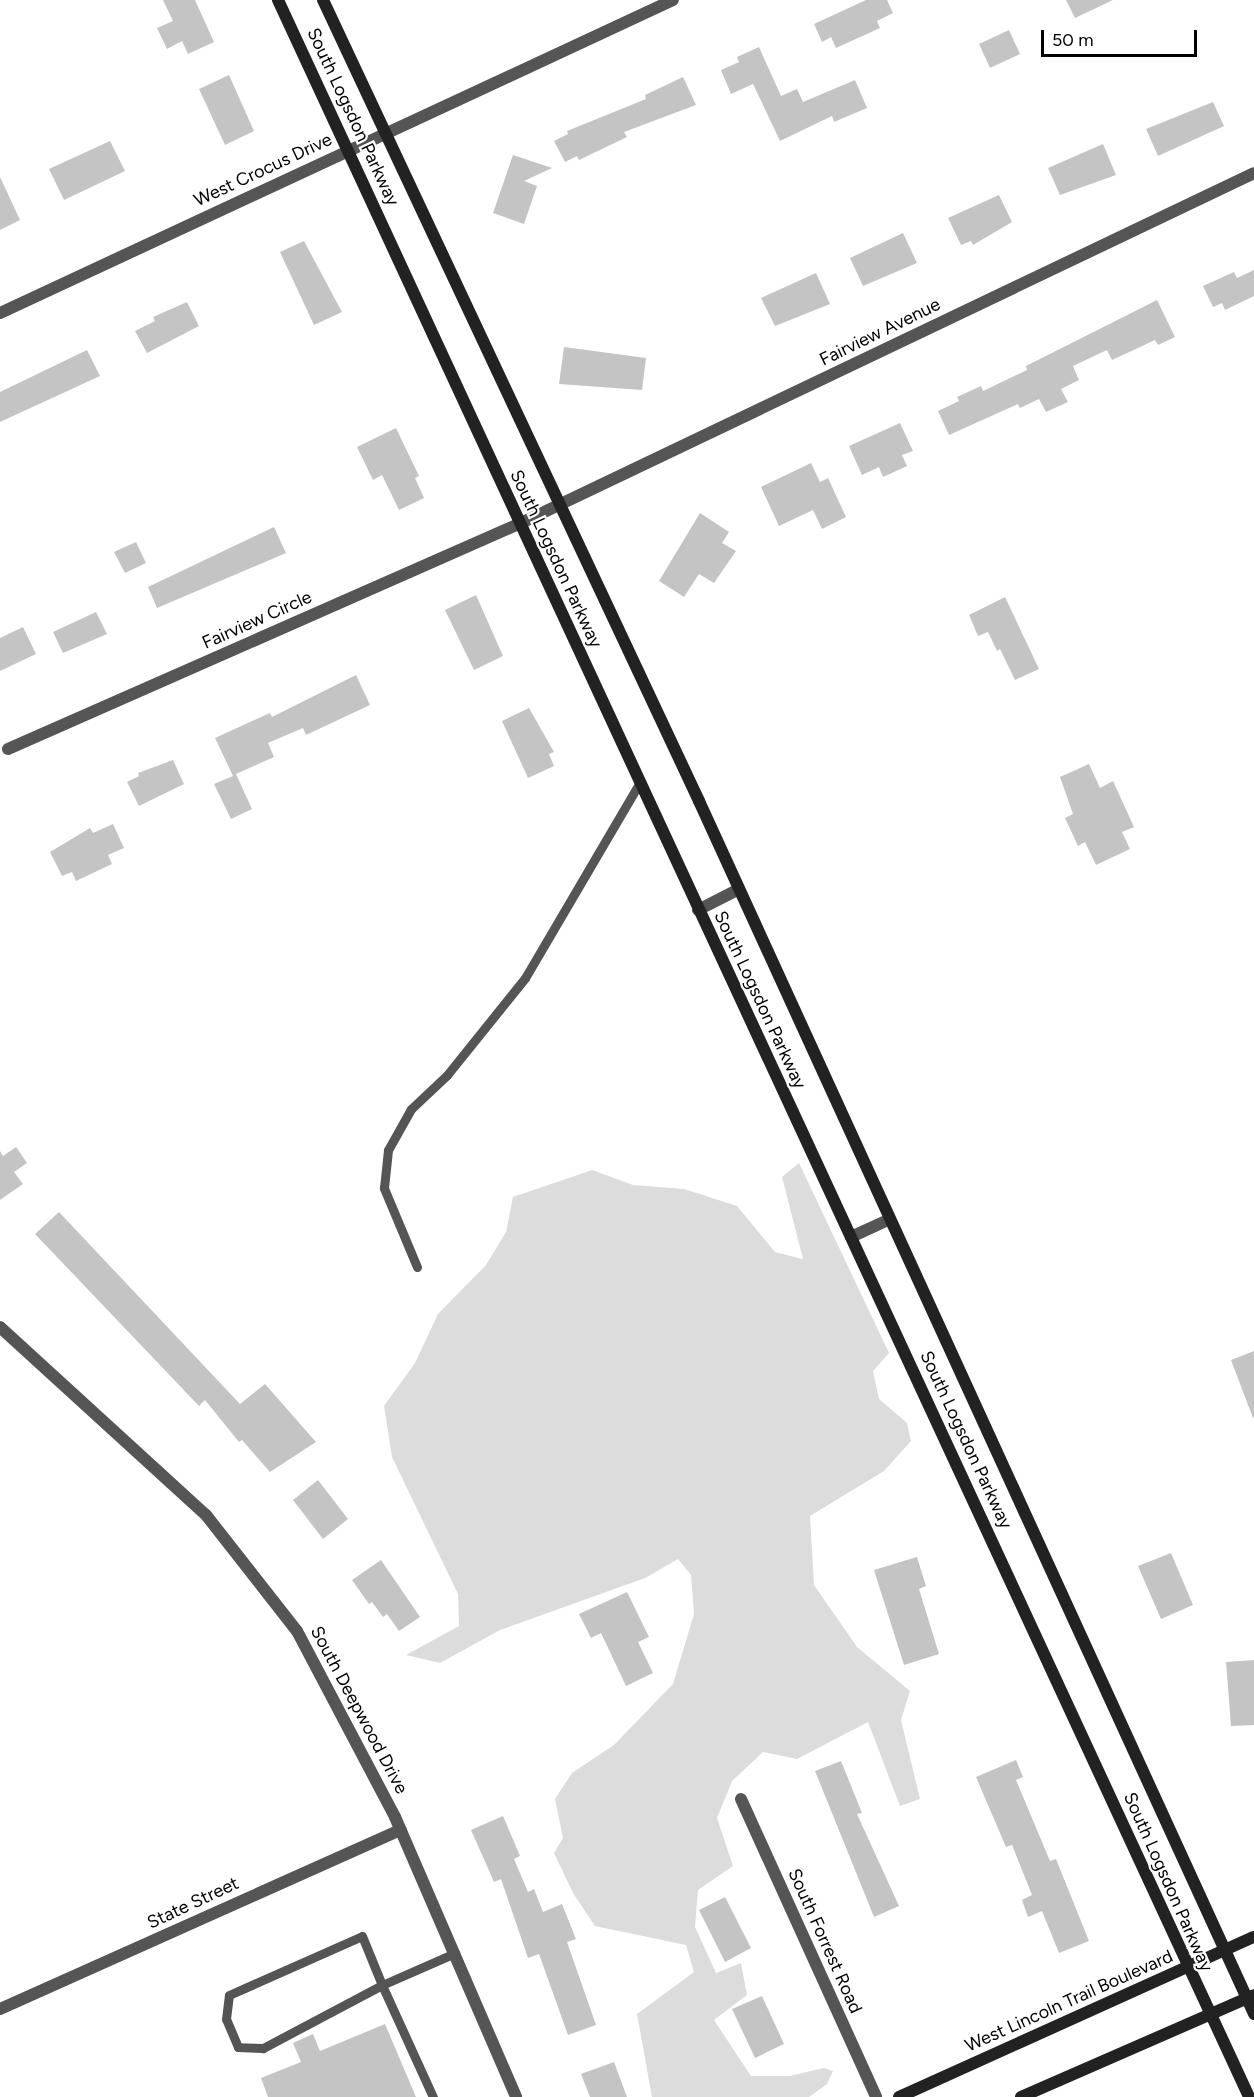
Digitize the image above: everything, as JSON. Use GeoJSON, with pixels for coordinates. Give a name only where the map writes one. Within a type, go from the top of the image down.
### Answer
{"type":"FeatureCollection","features":[{"type":"Feature","properties":{"kind":"main road","name":"South Logsdon Parkway"},"geometry":{"type":"LineString","coordinates":[[278,0],[1188,1967],[1208,2015],[1249,2097]]}},
{"type":"Feature","properties":{"kind":"main road","name":"South Logsdon Parkway"},"geometry":{"type":"LineString","coordinates":[[323,0],[739,889],[888,1220],[1224,1952],[1250,1997],[1254,2014]]}},
{"type":"Feature","properties":{"kind":"main road","name":"West Lincoln Trail Boulevard"},"geometry":{"type":"LineString","coordinates":[[899,2097],[1254,1937]]}},
{"type":"Feature","properties":{"kind":"main road"},"geometry":{"type":"LineString","coordinates":[[1021,2097],[1250,1997]]}},
{"type":"Feature","properties":{"kind":"street","name":"West Crocus Drive"},"geometry":{"type":"LineString","coordinates":[[0,313],[673,0]]}},
{"type":"Feature","properties":{"kind":"street","name":"Fairview Avenue"},"geometry":{"type":"LineString","coordinates":[[521,523],[1254,173]]}},
{"type":"Feature","properties":{"kind":"street","name":"Fairview Circle"},"geometry":{"type":"LineString","coordinates":[[8,749],[521,523]]}},
{"type":"Feature","properties":{"kind":"street"},"geometry":{"type":"LineString","coordinates":[[698,910],[739,889]]}},
{"type":"Feature","properties":{"kind":"street"},"geometry":{"type":"LineString","coordinates":[[851,1237],[888,1220]]}},
{"type":"Feature","properties":{"kind":"street","name":"South Deepwood Drive"},"geometry":{"type":"LineString","coordinates":[[0,1327],[197,1507],[246,1561],[313,1657],[401,1830],[516,2097]]}},
{"type":"Feature","properties":{"kind":"street","name":"South Forrest Road"},"geometry":{"type":"LineString","coordinates":[[741,1799],[876,2097]]}},
{"type":"Feature","properties":{"kind":"street","name":"State Street"},"geometry":{"type":"LineString","coordinates":[[0,2009],[401,1830]]}},
{"type":"Feature","properties":{"kind":"lane"},"geometry":{"type":"LineString","coordinates":[[417,1268],[384,1188],[388,1150],[411,1109],[447,1075],[525,978],[639,784]]}},
{"type":"Feature","properties":{"kind":"lane"},"geometry":{"type":"LineString","coordinates":[[433,2097],[382,1985],[362,1936],[229,1995],[226,2019],[238,2047],[263,2048],[382,1985],[454,1953]]}},
{"type":"Feature","properties":{"kind":"shaded area"},"geometry":{"type":"Polygon","coordinates":[[[799,1163],[889,1353],[873,1371],[879,1399],[907,1423],[911,1441],[884,1471],[810,1516],[814,1585],[857,1647],[910,1691],[901,1720],[920,1799],[900,1806],[868,1722],[797,1759],[763,1752],[732,1781],[717,1818],[733,1866],[698,1890],[695,1927],[716,1973],[741,1963],[747,1995],[714,2020],[751,2076],[790,2076],[824,2068],[833,2071],[827,2084],[809,2097],[652,2097],[637,2014],[694,1972],[686,1945],[595,1926],[573,1893],[554,1853],[563,1838],[555,1799],[572,1773],[614,1745],[673,1684],[694,1614],[691,1575],[678,1559],[645,1578],[500,1630],[440,1663],[406,1655],[459,1626],[458,1594],[392,1457],[384,1406],[415,1363],[438,1314],[486,1265],[506,1232],[513,1197],[592,1170],[633,1185],[684,1189],[737,1206],[775,1252],[803,1259],[782,1177],[799,1163]]]}},
{"type":"Feature","properties":{"kind":"building"},"geometry":{"type":"Polygon","coordinates":[[[163,0],[195,0],[214,42],[188,54],[182,41],[167,49],[157,28],[173,21],[163,0]]]}},
{"type":"Feature","properties":{"kind":"building"},"geometry":{"type":"Polygon","coordinates":[[[866,0],[887,0],[893,13],[877,21],[880,28],[836,48],[831,37],[822,42],[814,24],[866,0]]]}},
{"type":"Feature","properties":{"kind":"building"},"geometry":{"type":"Polygon","coordinates":[[[1066,0],[1113,0],[1075,18],[1066,0]]]}},
{"type":"Feature","properties":{"kind":"building"},"geometry":{"type":"Polygon","coordinates":[[[1009,30],[1020,54],[990,68],[979,44],[1009,30]]]}},
{"type":"Feature","properties":{"kind":"building"},"geometry":{"type":"Polygon","coordinates":[[[759,47],[781,96],[797,89],[803,102],[855,80],[867,108],[834,122],[832,116],[780,141],[753,84],[731,94],[721,70],[739,62],[737,57],[759,47]]]}},
{"type":"Feature","properties":{"kind":"building"},"geometry":{"type":"Polygon","coordinates":[[[229,75],[254,131],[225,145],[199,89],[229,75]]]}},
{"type":"Feature","properties":{"kind":"building"},"geometry":{"type":"Polygon","coordinates":[[[683,77],[696,105],[624,132],[627,137],[579,160],[577,156],[565,162],[554,141],[568,134],[567,131],[646,99],[645,95],[683,77]]]}},
{"type":"Feature","properties":{"kind":"building"},"geometry":{"type":"Polygon","coordinates":[[[1213,102],[1224,126],[1158,156],[1146,129],[1213,102]]]}},
{"type":"Feature","properties":{"kind":"building"},"geometry":{"type":"Polygon","coordinates":[[[110,141],[125,171],[64,200],[49,169],[110,141]]]}},
{"type":"Feature","properties":{"kind":"building"},"geometry":{"type":"Polygon","coordinates":[[[1103,144],[1116,175],[1060,195],[1048,168],[1103,144]]]}},
{"type":"Feature","properties":{"kind":"building"},"geometry":{"type":"Polygon","coordinates":[[[513,155],[552,168],[524,181],[537,186],[524,224],[493,213],[513,155]]]}},
{"type":"Feature","properties":{"kind":"building"},"geometry":{"type":"Polygon","coordinates":[[[0,177],[20,220],[0,230],[0,177]]]}},
{"type":"Feature","properties":{"kind":"building"},"geometry":{"type":"Polygon","coordinates":[[[999,195],[1012,222],[973,245],[971,241],[961,245],[948,218],[999,195]]]}},
{"type":"Feature","properties":{"kind":"building"},"geometry":{"type":"Polygon","coordinates":[[[903,233],[917,263],[863,286],[850,258],[903,233]]]}},
{"type":"Feature","properties":{"kind":"building"},"geometry":{"type":"Polygon","coordinates":[[[304,241],[342,312],[314,325],[280,252],[304,241]]]}},
{"type":"Feature","properties":{"kind":"building"},"geometry":{"type":"Polygon","coordinates":[[[1254,270],[1254,296],[1225,310],[1222,303],[1213,307],[1203,286],[1234,272],[1237,278],[1254,270]]]}},
{"type":"Feature","properties":{"kind":"building"},"geometry":{"type":"Polygon","coordinates":[[[816,273],[830,304],[775,326],[761,298],[816,273]]]}},
{"type":"Feature","properties":{"kind":"building"},"geometry":{"type":"Polygon","coordinates":[[[1157,300],[1175,337],[1158,345],[1155,340],[1112,360],[1107,350],[1073,366],[1079,380],[1061,389],[1068,402],[1046,412],[1039,399],[1020,408],[1018,404],[949,435],[938,411],[959,401],[957,397],[981,386],[983,391],[1027,370],[1026,366],[1157,300]]]}},
{"type":"Feature","properties":{"kind":"building"},"geometry":{"type":"Polygon","coordinates":[[[187,302],[199,326],[147,353],[135,331],[155,321],[153,317],[187,302]]]}},
{"type":"Feature","properties":{"kind":"building"},"geometry":{"type":"Polygon","coordinates":[[[564,347],[646,358],[642,390],[559,384],[564,347]]]}},
{"type":"Feature","properties":{"kind":"building"},"geometry":{"type":"Polygon","coordinates":[[[87,350],[100,376],[0,422],[0,392],[87,350]]]}},
{"type":"Feature","properties":{"kind":"building"},"geometry":{"type":"Polygon","coordinates":[[[900,423],[913,451],[902,455],[907,466],[883,477],[879,467],[862,475],[849,446],[900,423]]]}},
{"type":"Feature","properties":{"kind":"building"},"geometry":{"type":"Polygon","coordinates":[[[396,428],[419,476],[415,478],[424,498],[399,510],[382,475],[373,480],[357,447],[396,428]]]}},
{"type":"Feature","properties":{"kind":"building"},"geometry":{"type":"Polygon","coordinates":[[[811,463],[820,482],[828,478],[846,517],[822,529],[813,510],[779,526],[761,487],[811,463]]]}},
{"type":"Feature","properties":{"kind":"building"},"geometry":{"type":"Polygon","coordinates":[[[700,513],[729,532],[722,543],[736,551],[714,583],[699,574],[684,597],[659,581],[700,513]]]}},
{"type":"Feature","properties":{"kind":"building"},"geometry":{"type":"Polygon","coordinates":[[[274,527],[286,553],[157,608],[148,587],[274,527]]]}},
{"type":"Feature","properties":{"kind":"building"},"geometry":{"type":"Polygon","coordinates":[[[136,542],[146,563],[125,573],[114,552],[136,542]]]}},
{"type":"Feature","properties":{"kind":"building"},"geometry":{"type":"Polygon","coordinates":[[[476,595],[503,656],[474,670],[445,610],[476,595]]]}},
{"type":"Feature","properties":{"kind":"building"},"geometry":{"type":"Polygon","coordinates":[[[1005,597],[1039,669],[1015,680],[1000,649],[997,651],[988,632],[978,636],[969,615],[1005,597]]]}},
{"type":"Feature","properties":{"kind":"building"},"geometry":{"type":"Polygon","coordinates":[[[96,612],[107,634],[63,653],[53,632],[96,612]]]}},
{"type":"Feature","properties":{"kind":"building"},"geometry":{"type":"Polygon","coordinates":[[[23,627],[36,654],[0,671],[0,638],[23,627]]]}},
{"type":"Feature","properties":{"kind":"building"},"geometry":{"type":"Polygon","coordinates":[[[356,675],[370,705],[306,735],[303,728],[268,743],[274,757],[236,774],[252,809],[231,819],[214,784],[233,776],[215,738],[270,713],[272,717],[356,675]]]}},
{"type":"Feature","properties":{"kind":"building"},"geometry":{"type":"Polygon","coordinates":[[[529,708],[554,752],[549,754],[554,766],[528,778],[502,721],[529,708]]]}},
{"type":"Feature","properties":{"kind":"building"},"geometry":{"type":"Polygon","coordinates":[[[173,760],[184,784],[139,806],[127,782],[139,776],[138,773],[173,760]]]}},
{"type":"Feature","properties":{"kind":"building"},"geometry":{"type":"Polygon","coordinates":[[[1089,764],[1100,788],[1113,781],[1134,827],[1122,832],[1130,849],[1096,865],[1085,842],[1078,846],[1065,818],[1073,814],[1060,777],[1089,764]]]}},
{"type":"Feature","properties":{"kind":"building"},"geometry":{"type":"Polygon","coordinates":[[[113,824],[124,848],[108,855],[112,864],[76,881],[72,872],[62,876],[50,852],[90,828],[93,833],[113,824]]]}},
{"type":"Feature","properties":{"kind":"building"},"geometry":{"type":"Polygon","coordinates":[[[16,1147],[27,1163],[14,1172],[23,1184],[0,1200],[0,1151],[3,1156],[16,1147]]]}},
{"type":"Feature","properties":{"kind":"building"},"geometry":{"type":"Polygon","coordinates":[[[59,1212],[240,1404],[265,1384],[316,1442],[270,1472],[242,1440],[239,1442],[205,1400],[199,1406],[35,1234],[59,1212]]]}},
{"type":"Feature","properties":{"kind":"building"},"geometry":{"type":"Polygon","coordinates":[[[1254,1351],[1254,1417],[1253,1418],[1231,1360],[1254,1351]]]}},
{"type":"Feature","properties":{"kind":"building"},"geometry":{"type":"Polygon","coordinates":[[[318,1480],[348,1519],[323,1539],[293,1500],[318,1480]]]}},
{"type":"Feature","properties":{"kind":"building"},"geometry":{"type":"Polygon","coordinates":[[[1171,1553],[1193,1605],[1161,1619],[1138,1566],[1171,1553]]]}},
{"type":"Feature","properties":{"kind":"building"},"geometry":{"type":"Polygon","coordinates":[[[917,1557],[926,1586],[919,1589],[939,1654],[904,1665],[874,1570],[917,1557]]]}},
{"type":"Feature","properties":{"kind":"building"},"geometry":{"type":"Polygon","coordinates":[[[381,1560],[420,1617],[399,1631],[387,1614],[383,1617],[372,1602],[369,1604],[352,1580],[381,1560]]]}},
{"type":"Feature","properties":{"kind":"building"},"geometry":{"type":"Polygon","coordinates":[[[627,1592],[649,1637],[638,1642],[653,1673],[626,1686],[601,1633],[591,1638],[579,1614],[627,1592]]]}},
{"type":"Feature","properties":{"kind":"building"},"geometry":{"type":"Polygon","coordinates":[[[1254,1660],[1254,1725],[1231,1726],[1226,1662],[1254,1660]]]}},
{"type":"Feature","properties":{"kind":"building"},"geometry":{"type":"Polygon","coordinates":[[[1016,1760],[1023,1777],[1016,1780],[1050,1861],[1056,1859],[1089,1941],[1059,1953],[1042,1911],[1028,1917],[1022,1900],[1032,1895],[1012,1845],[1006,1847],[976,1777],[1016,1760]]]}},
{"type":"Feature","properties":{"kind":"building"},"geometry":{"type":"Polygon","coordinates":[[[841,1761],[862,1813],[857,1814],[899,1906],[874,1917],[815,1771],[841,1761]]]}},
{"type":"Feature","properties":{"kind":"building"},"geometry":{"type":"Polygon","coordinates":[[[503,1816],[520,1856],[514,1859],[528,1892],[534,1889],[543,1912],[562,1904],[576,1939],[567,1942],[596,2025],[568,2035],[539,1954],[528,1958],[501,1879],[494,1882],[471,1830],[503,1816]]]}},
{"type":"Feature","properties":{"kind":"building"},"geometry":{"type":"Polygon","coordinates":[[[725,1897],[751,1948],[725,1962],[699,1910],[725,1897]]]}},
{"type":"Feature","properties":{"kind":"building"},"geometry":{"type":"Polygon","coordinates":[[[762,1996],[784,2044],[755,2058],[732,2009],[762,1996]]]}},
{"type":"Feature","properties":{"kind":"building"},"geometry":{"type":"Polygon","coordinates":[[[385,2024],[416,2097],[268,2097],[261,2078],[301,2062],[293,2043],[313,2034],[320,2051],[385,2024]]]}},
{"type":"Feature","properties":{"kind":"building"},"geometry":{"type":"Polygon","coordinates":[[[614,2062],[627,2097],[590,2097],[581,2074],[614,2062]]]}}]}
